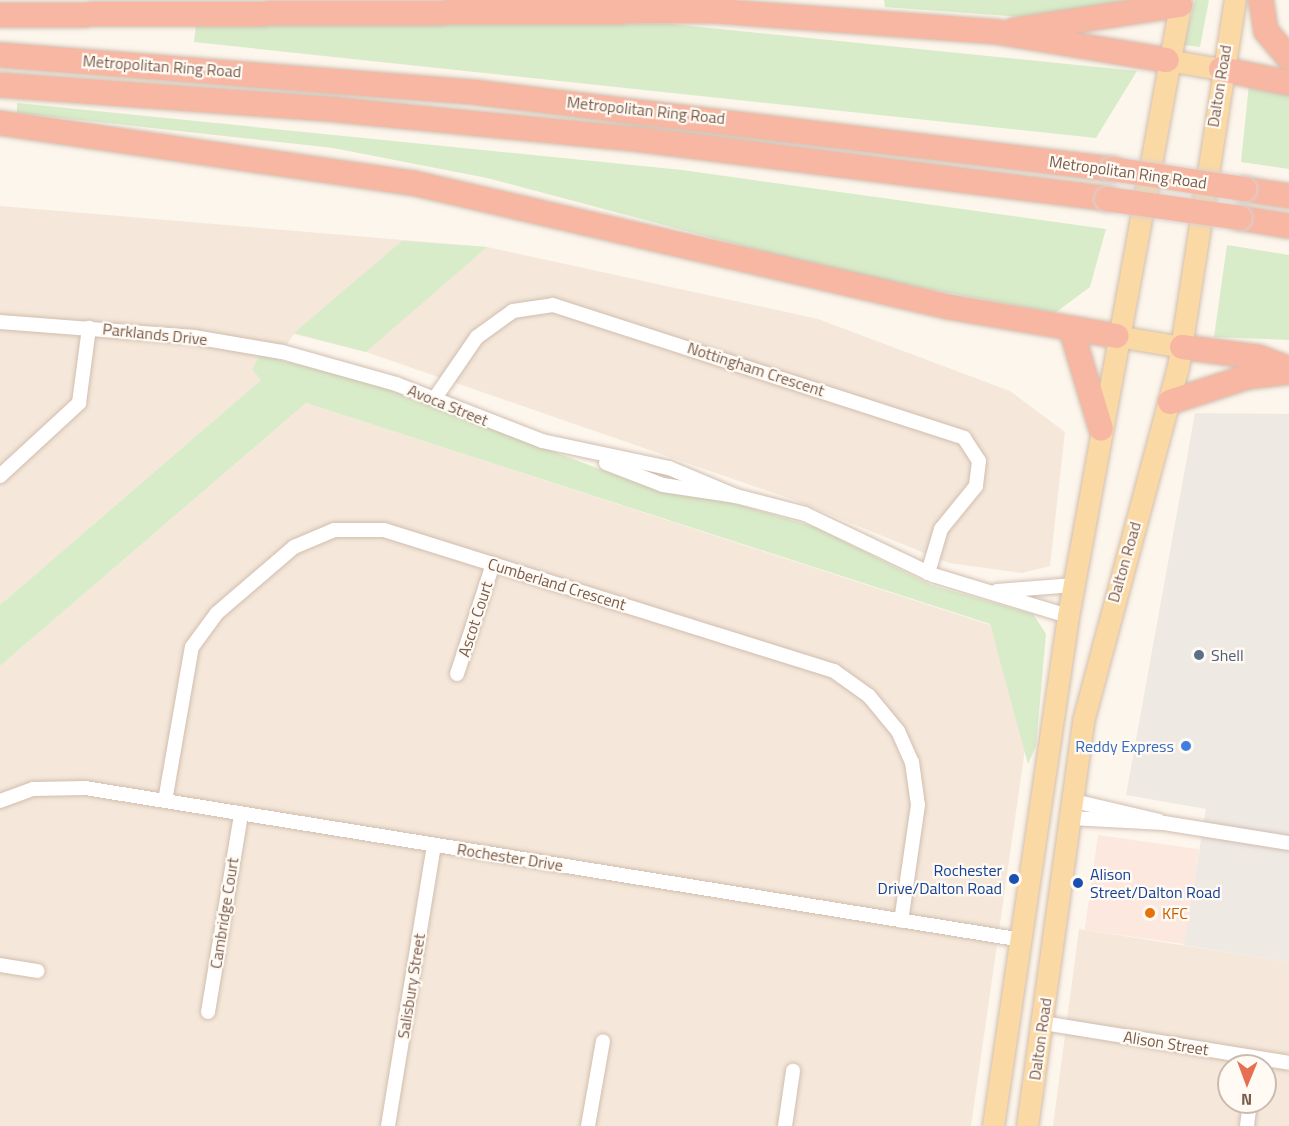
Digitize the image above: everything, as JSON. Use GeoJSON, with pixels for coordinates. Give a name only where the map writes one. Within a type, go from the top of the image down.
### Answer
{"type":"FeatureCollection","features":[{"type":"Feature","properties":{"kind":"highway"},"geometry":{"type":"LineString","coordinates":[[1261,0],[1266,31],[1289,58]]}},
{"type":"Feature","properties":{"kind":"highway"},"geometry":{"type":"LineString","coordinates":[[997,32],[1181,2]]}},
{"type":"Feature","properties":{"kind":"highway"},"geometry":{"type":"LineString","coordinates":[[0,15],[714,11],[997,32],[1167,60]]}},
{"type":"Feature","properties":{"kind":"highway","name":"Metropolitan Ring Road"},"geometry":{"type":"LineString","coordinates":[[0,55],[481,93],[1112,169],[1289,196]]}},
{"type":"Feature","properties":{"kind":"highway"},"geometry":{"type":"LineString","coordinates":[[1221,69],[1289,83]]}},
{"type":"Feature","properties":{"kind":"highway","name":"Metropolitan Ring Road"},"geometry":{"type":"LineString","coordinates":[[0,85],[601,136],[1107,199],[1289,226]]}},
{"type":"Feature","properties":{"kind":"highway"},"geometry":{"type":"LineString","coordinates":[[0,123],[413,183],[949,308],[1117,336]]}},
{"type":"Feature","properties":{"kind":"highway"},"geometry":{"type":"LineString","coordinates":[[1071,329],[1101,429]]}},
{"type":"Feature","properties":{"kind":"highway"},"geometry":{"type":"LineString","coordinates":[[1182,347],[1258,357],[1289,371]]}},
{"type":"Feature","properties":{"kind":"highway"},"geometry":{"type":"LineString","coordinates":[[1170,402],[1247,377],[1289,371]]}},
{"type":"Feature","properties":{"kind":"main road","name":"Dalton Road"},"geometry":{"type":"LineString","coordinates":[[1027,1126],[1083,721],[1106,623],[1170,402],[1182,347],[1221,69],[1235,0]]}},
{"type":"Feature","properties":{"kind":"main road","name":"Dalton Road"},"geometry":{"type":"LineString","coordinates":[[993,1126],[1068,616],[1167,60],[1181,2]]}},
{"type":"Feature","properties":{"kind":"main road"},"geometry":{"type":"LineString","coordinates":[[1167,60],[1221,69]]}},
{"type":"Feature","properties":{"kind":"main road"},"geometry":{"type":"LineString","coordinates":[[1117,336],[1182,347]]}},
{"type":"Feature","properties":{"kind":"main road"},"geometry":{"type":"LineString","coordinates":[[1041,804],[1072,809]]}},
{"type":"Feature","properties":{"kind":"street","name":"Nottingham Crescent"},"geometry":{"type":"LineString","coordinates":[[435,398],[454,363],[477,338],[513,311],[553,305],[964,438],[979,461],[975,486],[941,529],[928,573]]}},
{"type":"Feature","properties":{"kind":"street","name":"Parklands Drive"},"geometry":{"type":"LineString","coordinates":[[0,322],[234,342],[309,359]]}},
{"type":"Feature","properties":{"kind":"street"},"geometry":{"type":"LineString","coordinates":[[0,476],[79,403],[89,328]]}},
{"type":"Feature","properties":{"kind":"street","name":"Avoca Street"},"geometry":{"type":"LineString","coordinates":[[309,359],[435,398],[586,454],[669,468],[736,496],[835,525],[928,573],[1068,616]]}},
{"type":"Feature","properties":{"kind":"street","name":"Cumberland Crescent"},"geometry":{"type":"LineString","coordinates":[[165,801],[192,647],[217,613],[294,547],[334,530],[384,530],[834,670],[869,696],[898,731],[912,762],[917,794],[901,921]]}},
{"type":"Feature","properties":{"kind":"street","name":"Ascot Court"},"geometry":{"type":"LineString","coordinates":[[457,674],[493,564]]}},
{"type":"Feature","properties":{"kind":"street","name":"Avoca Street"},"geometry":{"type":"LineString","coordinates":[[988,591],[1074,585]]}},
{"type":"Feature","properties":{"kind":"street","name":"Rochester Drive"},"geometry":{"type":"LineString","coordinates":[[0,801],[55,786],[165,801],[1022,940]]}},
{"type":"Feature","properties":{"kind":"street"},"geometry":{"type":"LineString","coordinates":[[1072,809],[1289,843]]}},
{"type":"Feature","properties":{"kind":"street","name":"Cambridge Court"},"geometry":{"type":"LineString","coordinates":[[208,1012],[241,814]]}},
{"type":"Feature","properties":{"kind":"street","name":"Salisbury Street"},"geometry":{"type":"LineString","coordinates":[[388,1126],[434,845]]}},
{"type":"Feature","properties":{"kind":"street"},"geometry":{"type":"LineString","coordinates":[[0,965],[38,971]]}},
{"type":"Feature","properties":{"kind":"street","name":"Alison Street"},"geometry":{"type":"LineString","coordinates":[[1043,1023],[1217,1055]]}},
{"type":"Feature","properties":{"kind":"street"},"geometry":{"type":"LineString","coordinates":[[588,1126],[603,1041]]}},
{"type":"Feature","properties":{"kind":"street"},"geometry":{"type":"LineString","coordinates":[[785,1126],[793,1071]]}},
{"type":"Feature","properties":{"kind":"shaded area"},"geometry":{"type":"Polygon","coordinates":[[[0,206],[487,247],[818,319],[1010,391],[1065,432],[1050,566],[1022,573],[949,563],[794,500],[366,352],[294,334],[262,379],[0,605],[0,206]]]}},
{"type":"Feature","properties":{"kind":"shaded area"},"geometry":{"type":"Polygon","coordinates":[[[306,403],[990,625],[1026,742],[971,1126],[0,1126],[0,666],[306,403]]]}},
{"type":"Feature","properties":{"kind":"shaded area"},"geometry":{"type":"Polygon","coordinates":[[[1195,413],[1289,414],[1289,962],[1184,945],[1206,809],[1126,795],[1195,413]]]}},
{"type":"Feature","properties":{"kind":"shaded area"},"geometry":{"type":"Polygon","coordinates":[[[1098,835],[1199,849],[1186,944],[1085,930],[1098,835]]]}},
{"type":"Feature","properties":{"kind":"shaded area"},"geometry":{"type":"Polygon","coordinates":[[[1079,929],[1289,962],[1289,1126],[1053,1126],[1079,929]]]}},
{"type":"Feature","properties":{"kind":"green space"},"geometry":{"type":"Polygon","coordinates":[[[884,0],[1139,0],[1020,17],[885,7],[884,0]]]}},
{"type":"Feature","properties":{"kind":"green space"},"geometry":{"type":"Polygon","coordinates":[[[1195,0],[1209,0],[1200,47],[1184,45],[1195,0]]]}},
{"type":"Feature","properties":{"kind":"green space"},"geometry":{"type":"Polygon","coordinates":[[[197,17],[670,24],[1137,71],[1096,138],[194,42],[197,17]]]}},
{"type":"Feature","properties":{"kind":"green space"},"geometry":{"type":"Polygon","coordinates":[[[1249,84],[1289,94],[1289,169],[1241,162],[1249,84]]]}},
{"type":"Feature","properties":{"kind":"green space"},"geometry":{"type":"Polygon","coordinates":[[[17,103],[682,170],[1106,229],[1090,287],[1055,313],[845,273],[487,178],[333,148],[17,113],[17,103]]]}},
{"type":"Feature","properties":{"kind":"green space"},"geometry":{"type":"Polygon","coordinates":[[[402,241],[487,247],[366,352],[294,333],[402,241]]]}},
{"type":"Feature","properties":{"kind":"green space"},"geometry":{"type":"Polygon","coordinates":[[[1227,245],[1289,255],[1289,340],[1214,337],[1227,245]]]}},
{"type":"Feature","properties":{"kind":"green space"},"geometry":{"type":"Polygon","coordinates":[[[260,355],[374,384],[642,485],[705,495],[815,527],[931,585],[1033,614],[1046,634],[1036,746],[1028,764],[990,624],[306,403],[0,666],[0,605],[261,380],[252,369],[260,355]]]}},
{"type":"Feature","properties":{"kind":"place","name":"Shell"},"geometry":{"type":"Point","coordinates":[1199,655]}},
{"type":"Feature","properties":{"kind":"place","name":"Reddy Express"},"geometry":{"type":"Point","coordinates":[1186,746]}},
{"type":"Feature","properties":{"kind":"place","name":"Rochester Drive/Dalton Road"},"geometry":{"type":"Point","coordinates":[1014,879]}},
{"type":"Feature","properties":{"kind":"place","name":"Alison Street/Dalton Road"},"geometry":{"type":"Point","coordinates":[1078,883]}},
{"type":"Feature","properties":{"kind":"place","name":"KFC"},"geometry":{"type":"Point","coordinates":[1150,913]}}]}
